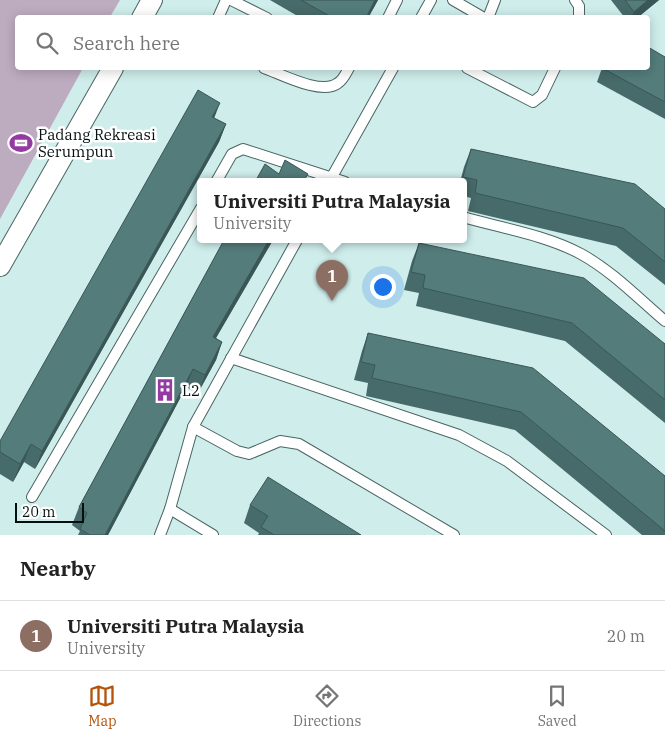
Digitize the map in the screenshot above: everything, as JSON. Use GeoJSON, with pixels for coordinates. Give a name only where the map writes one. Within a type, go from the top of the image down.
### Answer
{"type":"FeatureCollection","features":[{"type":"Feature","properties":{"kind":"street"},"geometry":{"type":"LineString","coordinates":[[144,15],[152,0]]}},
{"type":"Feature","properties":{"kind":"street"},"geometry":{"type":"LineString","coordinates":[[0,266],[112,70]]}},
{"type":"Feature","properties":{"kind":"lane"},"geometry":{"type":"LineString","coordinates":[[219,15],[226,0]]}},
{"type":"Feature","properties":{"kind":"lane"},"geometry":{"type":"LineString","coordinates":[[231,0],[261,15]]}},
{"type":"Feature","properties":{"kind":"lane"},"geometry":{"type":"LineString","coordinates":[[390,15],[398,0]]}},
{"type":"Feature","properties":{"kind":"lane"},"geometry":{"type":"LineString","coordinates":[[423,15],[431,0]]}},
{"type":"Feature","properties":{"kind":"lane"},"geometry":{"type":"LineString","coordinates":[[453,0],[479,15]]}},
{"type":"Feature","properties":{"kind":"lane"},"geometry":{"type":"LineString","coordinates":[[489,15],[495,0]]}},
{"type":"Feature","properties":{"kind":"lane"},"geometry":{"type":"LineString","coordinates":[[574,0],[579,6],[579,15]]}},
{"type":"Feature","properties":{"kind":"lane"},"geometry":{"type":"LineString","coordinates":[[270,70],[314,86],[328,87],[338,84],[348,70]]}},
{"type":"Feature","properties":{"kind":"lane"},"geometry":{"type":"LineString","coordinates":[[331,178],[392,70]]}},
{"type":"Feature","properties":{"kind":"lane"},"geometry":{"type":"LineString","coordinates":[[471,70],[532,102],[542,95],[554,70]]}},
{"type":"Feature","properties":{"kind":"lane"},"geometry":{"type":"LineString","coordinates":[[218,178],[232,154],[243,148],[325,178]]}},
{"type":"Feature","properties":{"kind":"lane"},"geometry":{"type":"LineString","coordinates":[[32,497],[197,215]]}},
{"type":"Feature","properties":{"kind":"lane"},"geometry":{"type":"LineString","coordinates":[[467,218],[545,240],[579,253],[602,266],[665,321]]}},
{"type":"Feature","properties":{"kind":"lane"},"geometry":{"type":"LineString","coordinates":[[160,535],[170,509],[193,427],[295,243]]}},
{"type":"Feature","properties":{"kind":"lane"},"geometry":{"type":"LineString","coordinates":[[231,358],[459,434],[507,461],[606,535]]}},
{"type":"Feature","properties":{"kind":"lane"},"geometry":{"type":"LineString","coordinates":[[193,427],[237,451],[249,454],[280,440],[299,444],[454,535]]}},
{"type":"Feature","properties":{"kind":"lane"},"geometry":{"type":"LineString","coordinates":[[170,509],[213,535]]}},
{"type":"Feature","properties":{"kind":"shaded area","name":"Padang Rekreasi Serumpun"},"geometry":{"type":"Polygon","coordinates":[[[0,0],[120,0],[111,15],[15,15],[15,70],[82,70],[0,219],[0,0]]]}},
{"type":"Feature","properties":{"kind":"building"},"geometry":{"type":"Polygon","coordinates":[[[301,0],[375,0],[368,15],[328,15],[301,0]]]}},
{"type":"Feature","properties":{"kind":"building"},"geometry":{"type":"Polygon","coordinates":[[[625,0],[648,0],[634,12],[625,0]]]}},
{"type":"Feature","properties":{"kind":"building"},"geometry":{"type":"Polygon","coordinates":[[[650,48],[665,57],[665,102],[606,70],[650,70],[650,48]]]}},
{"type":"Feature","properties":{"kind":"building"},"geometry":{"type":"Polygon","coordinates":[[[198,90],[220,103],[212,117],[226,124],[42,451],[31,444],[20,464],[0,452],[0,441],[198,90]]]}},
{"type":"Feature","properties":{"kind":"building"},"geometry":{"type":"Polygon","coordinates":[[[471,149],[635,184],[665,209],[665,262],[623,228],[475,193],[477,180],[463,177],[471,149]]]}},
{"type":"Feature","properties":{"kind":"building"},"geometry":{"type":"Polygon","coordinates":[[[285,160],[308,174],[306,178],[257,178],[265,164],[279,174],[285,160]]]}},
{"type":"Feature","properties":{"kind":"building","name":"L2"},"geometry":{"type":"Polygon","coordinates":[[[222,243],[267,243],[213,337],[222,342],[205,375],[193,369],[105,535],[90,535],[80,529],[87,513],[79,507],[222,243]]]}},
{"type":"Feature","properties":{"kind":"building"},"geometry":{"type":"Polygon","coordinates":[[[419,243],[584,278],[665,344],[665,400],[572,323],[423,288],[425,275],[411,272],[419,243]]]}},
{"type":"Feature","properties":{"kind":"building"},"geometry":{"type":"Polygon","coordinates":[[[368,333],[533,368],[665,476],[665,531],[521,412],[372,378],[375,365],[361,362],[368,333]]]}},
{"type":"Feature","properties":{"kind":"building"},"geometry":{"type":"Polygon","coordinates":[[[268,477],[361,535],[274,535],[261,527],[268,516],[250,505],[268,477]]]}},
{"type":"Feature","properties":{"kind":"place","name":"Padang Rekreasi Serumpun"},"geometry":{"type":"Point","coordinates":[21,143]}},
{"type":"Feature","properties":{"kind":"place","name":"Universiti Putra Malaysia"},"geometry":{"type":"Point","coordinates":[332,301]}},
{"type":"Feature","properties":{"kind":"place","name":"L2"},"geometry":{"type":"Point","coordinates":[165,390]}}]}
